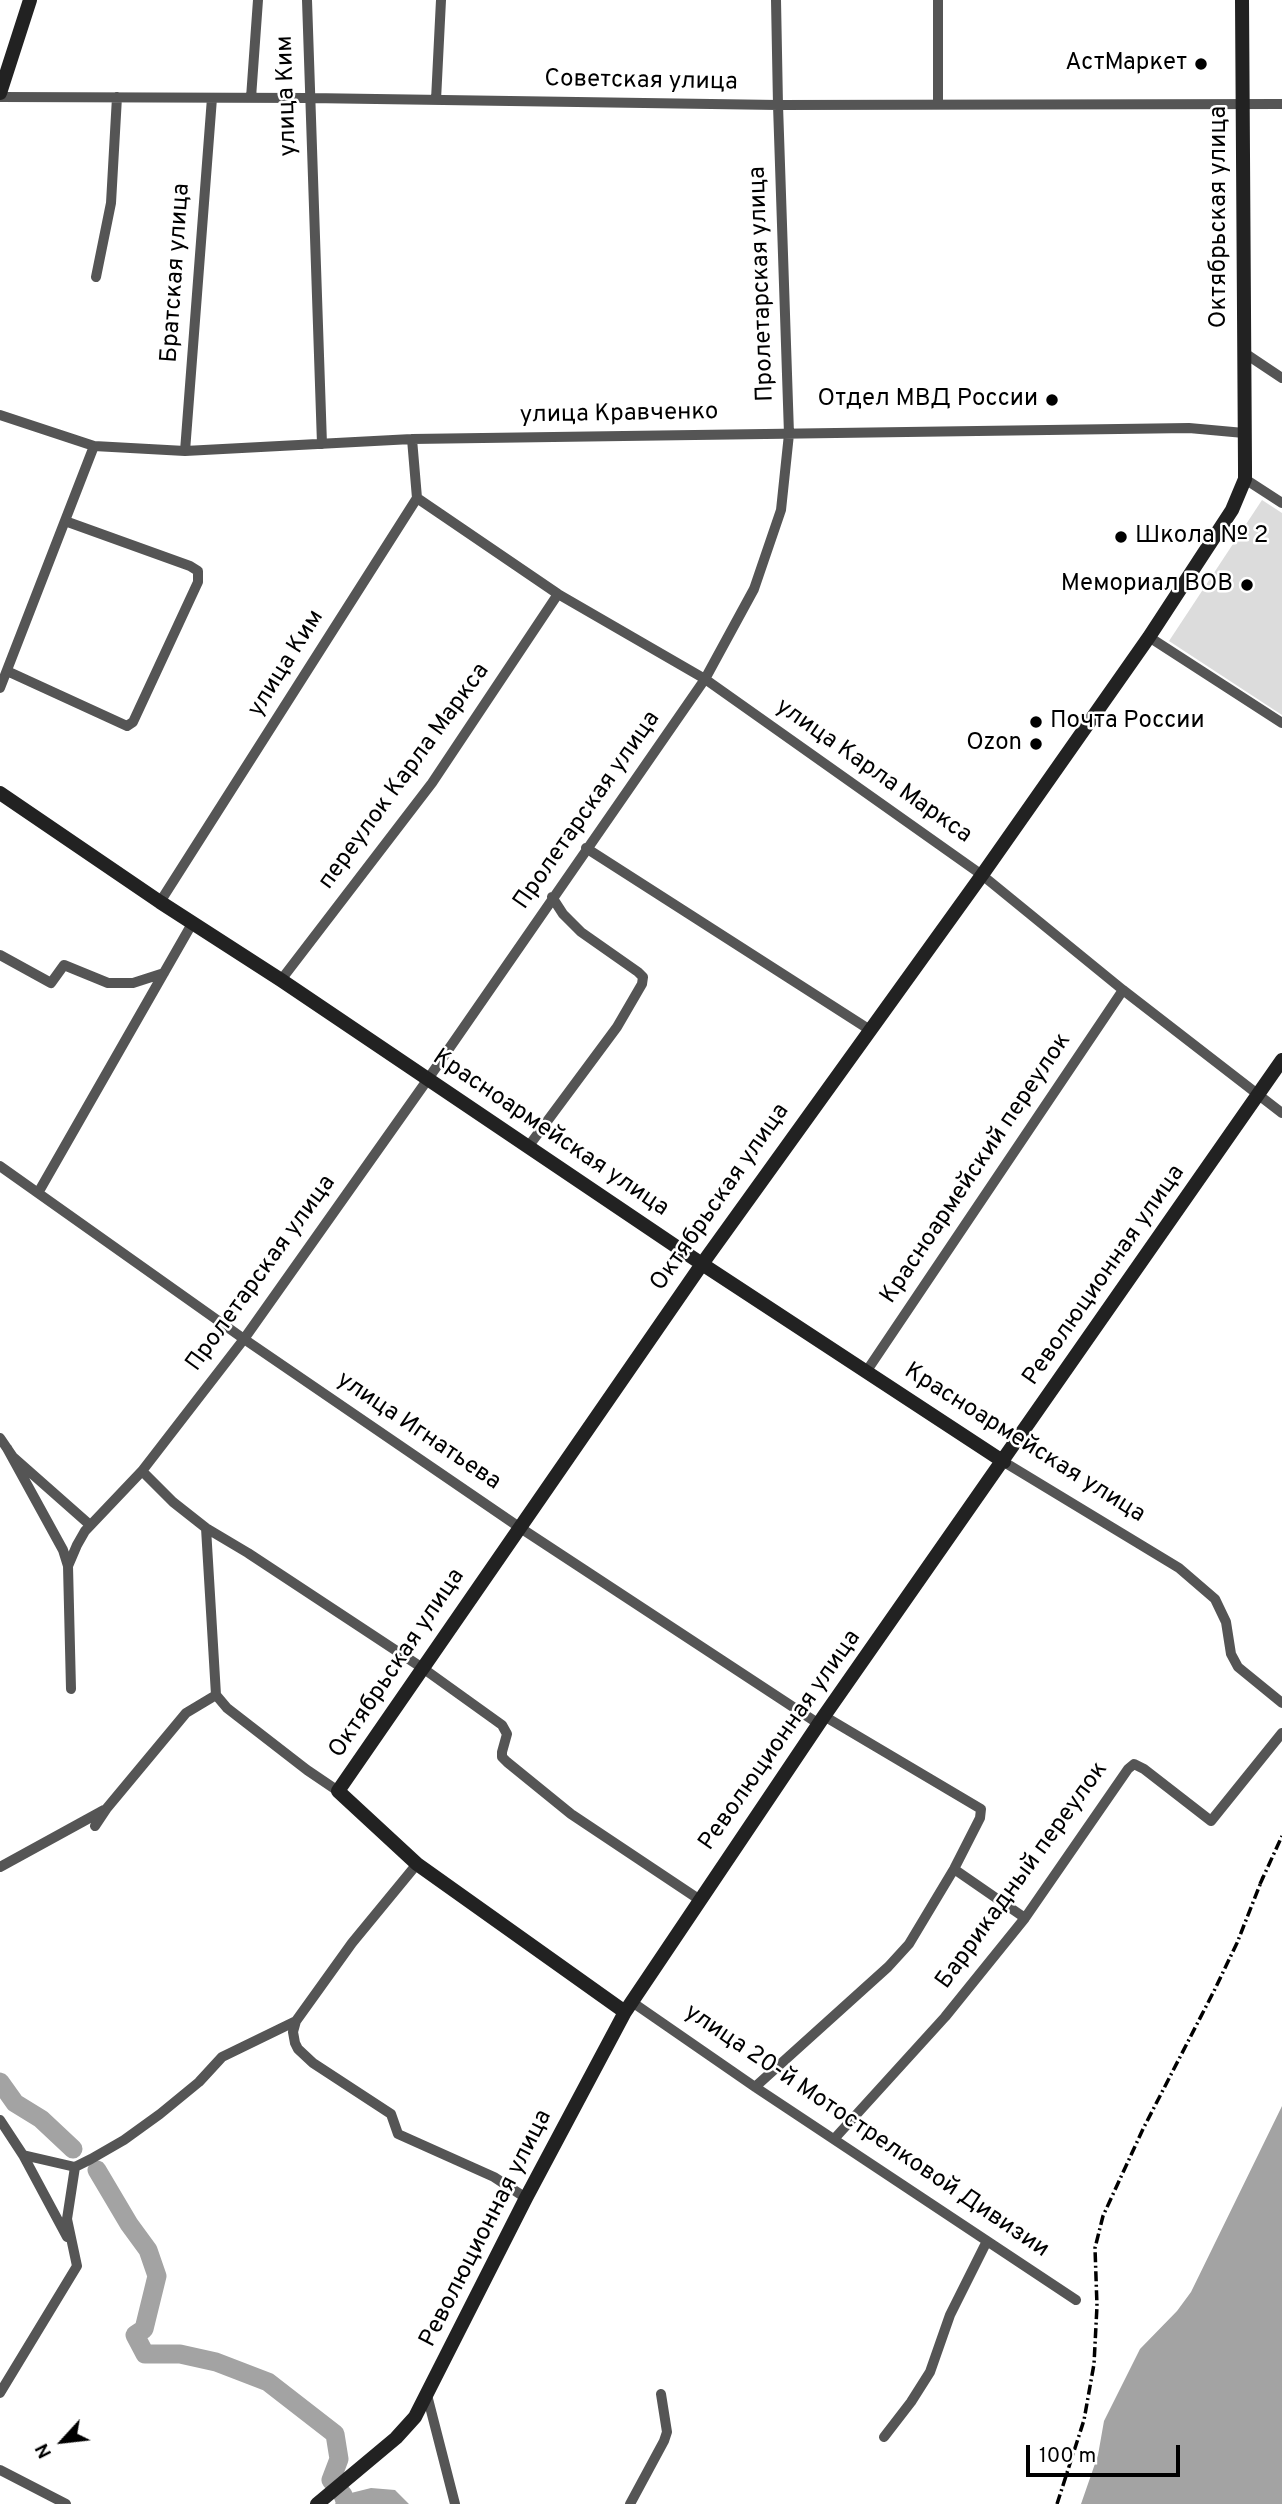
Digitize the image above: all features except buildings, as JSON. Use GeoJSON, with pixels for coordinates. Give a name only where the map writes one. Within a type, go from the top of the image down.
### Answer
{"type":"FeatureCollection","features":[{"type":"Feature","properties":{"kind":"main road"},"geometry":{"type":"LineString","coordinates":[[0,95],[30,0]]}},
{"type":"Feature","properties":{"kind":"main road","name":"Октябрьская улица"},"geometry":{"type":"LineString","coordinates":[[338,1791],[702,1264],[1149,637],[1232,510],[1245,479],[1242,0]]}},
{"type":"Feature","properties":{"kind":"main road","name":"Красноармейская улица"},"geometry":{"type":"LineString","coordinates":[[0,793],[702,1264],[1004,1462]]}},
{"type":"Feature","properties":{"kind":"main road","name":"Революционная улица"},"geometry":{"type":"LineString","coordinates":[[318,2503],[403,2431],[427,2395],[526,2198],[629,2007],[822,1720],[1282,1059]]}},
{"type":"Feature","properties":{"kind":"main road","name":"улица 20-й Мотострелковой Дивизии"},"geometry":{"type":"LineString","coordinates":[[338,1791],[417,1864],[629,2007]]}},
{"type":"Feature","properties":{"kind":"street"},"geometry":{"type":"LineString","coordinates":[[251,98],[258,0]]}},
{"type":"Feature","properties":{"kind":"street","name":"улица Ким"},"geometry":{"type":"LineString","coordinates":[[307,0],[322,444]]}},
{"type":"Feature","properties":{"kind":"street"},"geometry":{"type":"LineString","coordinates":[[436,100],[441,0]]}},
{"type":"Feature","properties":{"kind":"street","name":"Пролетарская улица"},"geometry":{"type":"LineString","coordinates":[[68,1566],[76,1545],[90,1525],[142,1471],[244,1339],[428,1079],[705,679],[754,589],[782,510],[789,434],[776,0]]}},
{"type":"Feature","properties":{"kind":"street"},"geometry":{"type":"LineString","coordinates":[[938,0],[938,104]]}},
{"type":"Feature","properties":{"kind":"street","name":"Советская улица"},"geometry":{"type":"LineString","coordinates":[[0,95],[778,105],[1282,104]]}},
{"type":"Feature","properties":{"kind":"street"},"geometry":{"type":"LineString","coordinates":[[96,276],[111,203],[117,97]]}},
{"type":"Feature","properties":{"kind":"street","name":"Братская улица"},"geometry":{"type":"LineString","coordinates":[[185,451],[212,97]]}},
{"type":"Feature","properties":{"kind":"street"},"geometry":{"type":"LineString","coordinates":[[1243,352],[1282,377]]}},
{"type":"Feature","properties":{"kind":"street","name":"улица Кравченко"},"geometry":{"type":"LineString","coordinates":[[0,415],[94,446],[185,451],[412,439],[1189,428],[1244,433]]}},
{"type":"Feature","properties":{"kind":"street"},"geometry":{"type":"LineString","coordinates":[[412,439],[417,498]]}},
{"type":"Feature","properties":{"kind":"street"},"geometry":{"type":"LineString","coordinates":[[0,688],[94,446]]}},
{"type":"Feature","properties":{"kind":"street"},"geometry":{"type":"LineString","coordinates":[[1245,479],[1282,503]]}},
{"type":"Feature","properties":{"kind":"street","name":"улица Ким"},"geometry":{"type":"LineString","coordinates":[[160,902],[417,498]]}},
{"type":"Feature","properties":{"kind":"street","name":"улица Карла Маркса"},"geometry":{"type":"LineString","coordinates":[[417,498],[558,594],[705,679],[982,874],[1123,990],[1282,1113]]}},
{"type":"Feature","properties":{"kind":"street"},"geometry":{"type":"LineString","coordinates":[[7,671],[127,726],[132,722],[198,582],[198,571],[190,566],[65,521]]}},
{"type":"Feature","properties":{"kind":"street","name":"переулок Карла Маркса"},"geometry":{"type":"LineString","coordinates":[[281,980],[432,783],[558,594]]}},
{"type":"Feature","properties":{"kind":"street"},"geometry":{"type":"LineString","coordinates":[[1149,637],[1282,723]]}},
{"type":"Feature","properties":{"kind":"street"},"geometry":{"type":"LineString","coordinates":[[586,848],[870,1030]]}},
{"type":"Feature","properties":{"kind":"street"},"geometry":{"type":"LineString","coordinates":[[528,1147],[617,1027],[642,984],[643,977],[581,932],[563,914],[552,897]]}},
{"type":"Feature","properties":{"kind":"street"},"geometry":{"type":"LineString","coordinates":[[38,1193],[193,922]]}},
{"type":"Feature","properties":{"kind":"street"},"geometry":{"type":"LineString","coordinates":[[0,956],[51,983],[64,965],[108,983],[134,983],[164,973]]}},
{"type":"Feature","properties":{"kind":"street","name":"Красноармейский переулок"},"geometry":{"type":"LineString","coordinates":[[866,1372],[1123,990]]}},
{"type":"Feature","properties":{"kind":"street","name":"улица Игнатьева"},"geometry":{"type":"LineString","coordinates":[[0,1167],[244,1339],[519,1527],[822,1720],[981,1809],[980,1818],[954,1869]]}},
{"type":"Feature","properties":{"kind":"street"},"geometry":{"type":"LineString","coordinates":[[0,1438],[13,1457],[90,1525]]}},
{"type":"Feature","properties":{"kind":"street"},"geometry":{"type":"LineString","coordinates":[[7,1448],[63,1550],[68,1566],[71,1689]]}},
{"type":"Feature","properties":{"kind":"street","name":"Красноармейская улица"},"geometry":{"type":"LineString","coordinates":[[1004,1462],[1180,1568],[1215,1599],[1226,1622],[1231,1654],[1238,1667],[1282,1703]]}},
{"type":"Feature","properties":{"kind":"street"},"geometry":{"type":"LineString","coordinates":[[142,1471],[173,1502],[206,1528],[424,1669],[506,1730],[502,1758],[571,1814],[699,1900]]}},
{"type":"Feature","properties":{"kind":"street"},"geometry":{"type":"LineString","coordinates":[[95,1826],[186,1713],[216,1695],[206,1528]]}},
{"type":"Feature","properties":{"kind":"street","name":"улица 20-й Мотострелковой Дивизии"},"geometry":{"type":"LineString","coordinates":[[216,1695],[237,1716],[338,1791]]}},
{"type":"Feature","properties":{"kind":"street","name":"Баррикадный переулок"},"geometry":{"type":"LineString","coordinates":[[835,2138],[945,2017],[1025,1918],[1128,1769],[1134,1764],[1144,1769],[1211,1821],[1282,1733]]}},
{"type":"Feature","properties":{"kind":"street"},"geometry":{"type":"LineString","coordinates":[[0,1867],[107,1808]]}},
{"type":"Feature","properties":{"kind":"street"},"geometry":{"type":"LineString","coordinates":[[417,1864],[352,1942],[296,2021],[294,2038],[304,2056],[391,2114],[398,2134],[494,2177],[526,2198]]}},
{"type":"Feature","properties":{"kind":"street"},"geometry":{"type":"LineString","coordinates":[[755,2087],[888,1967],[909,1944],[954,1869],[1025,1918]]}},
{"type":"Feature","properties":{"kind":"street","name":"улица 20-й Мотострелковой Дивизии"},"geometry":{"type":"LineString","coordinates":[[629,2007],[835,2138],[1076,2300]]}},
{"type":"Feature","properties":{"kind":"street"},"geometry":{"type":"LineString","coordinates":[[23,2155],[75,2167],[124,2140],[160,2114],[199,2081],[222,2057],[296,2021]]}},
{"type":"Feature","properties":{"kind":"street"},"geometry":{"type":"LineString","coordinates":[[0,2120],[23,2155],[73,2247]]}},
{"type":"Feature","properties":{"kind":"street"},"geometry":{"type":"LineString","coordinates":[[0,2393],[60,2291],[76,2271],[77,2260],[67,2219],[75,2167]]}},
{"type":"Feature","properties":{"kind":"street"},"geometry":{"type":"LineString","coordinates":[[884,2437],[930,2372],[950,2315],[988,2241]]}},
{"type":"Feature","properties":{"kind":"street"},"geometry":{"type":"LineString","coordinates":[[630,2504],[667,2432],[661,2394]]}},
{"type":"Feature","properties":{"kind":"street"},"geometry":{"type":"LineString","coordinates":[[427,2395],[455,2504]]}},
{"type":"Feature","properties":{"kind":"street"},"geometry":{"type":"LineString","coordinates":[[0,2470],[66,2504]]}},
{"type":"Feature","properties":{"kind":"shaded area"},"geometry":{"type":"Polygon","coordinates":[[[1262,500],[1282,513],[1282,715],[1169,641],[1262,500]]]}},
{"type":"Feature","properties":{"kind":"shaded area"},"geometry":{"type":"Polygon","coordinates":[[[1282,2106],[1282,2504],[1081,2504],[1098,2455],[1104,2421],[1140,2349],[1177,2311],[1191,2292],[1282,2106]]]}},
{"type":"Feature","properties":{"kind":"shaded area"},"geometry":{"type":"Polygon","coordinates":[[[371,2488],[395,2490],[409,2504],[335,2504],[343,2495],[371,2488]]]}},
{"type":"Feature","properties":{"kind":"waterway"},"geometry":{"type":"LineString","coordinates":[[0,2082],[15,2103],[41,2119],[73,2149]]}},
{"type":"Feature","properties":{"kind":"waterway"},"geometry":{"type":"LineString","coordinates":[[97,2170],[148,2250],[157,2276],[144,2329],[135,2335],[145,2354],[180,2354],[216,2362],[268,2382],[335,2434],[339,2459],[331,2480],[343,2495],[346,2504]]}},
{"type":"Feature","properties":{"kind":"railway"},"geometry":{"type":"LineString","coordinates":[[1260,1884],[1282,1836]]}},
{"type":"Feature","properties":{"kind":"railway"},"geometry":{"type":"LineString","coordinates":[[1057,2504],[1084,2420],[1094,2364],[1097,2306],[1095,2248],[1103,2216],[1143,2129],[1237,1943],[1263,1877]]}},
{"type":"Feature","properties":{"kind":"place","name":"АстМаркет"},"geometry":{"type":"Point","coordinates":[1201,64]}},
{"type":"Feature","properties":{"kind":"place","name":"Отдел МВД России"},"geometry":{"type":"Point","coordinates":[1052,400]}},
{"type":"Feature","properties":{"kind":"place","name":"Школа № 2"},"geometry":{"type":"Point","coordinates":[1121,537]}},
{"type":"Feature","properties":{"kind":"place","name":"Мемориал ВОВ"},"geometry":{"type":"Point","coordinates":[1247,585]}},
{"type":"Feature","properties":{"kind":"place","name":"Почта России"},"geometry":{"type":"Point","coordinates":[1036,722]}},
{"type":"Feature","properties":{"kind":"place","name":"Ozon"},"geometry":{"type":"Point","coordinates":[1036,744]}}]}
